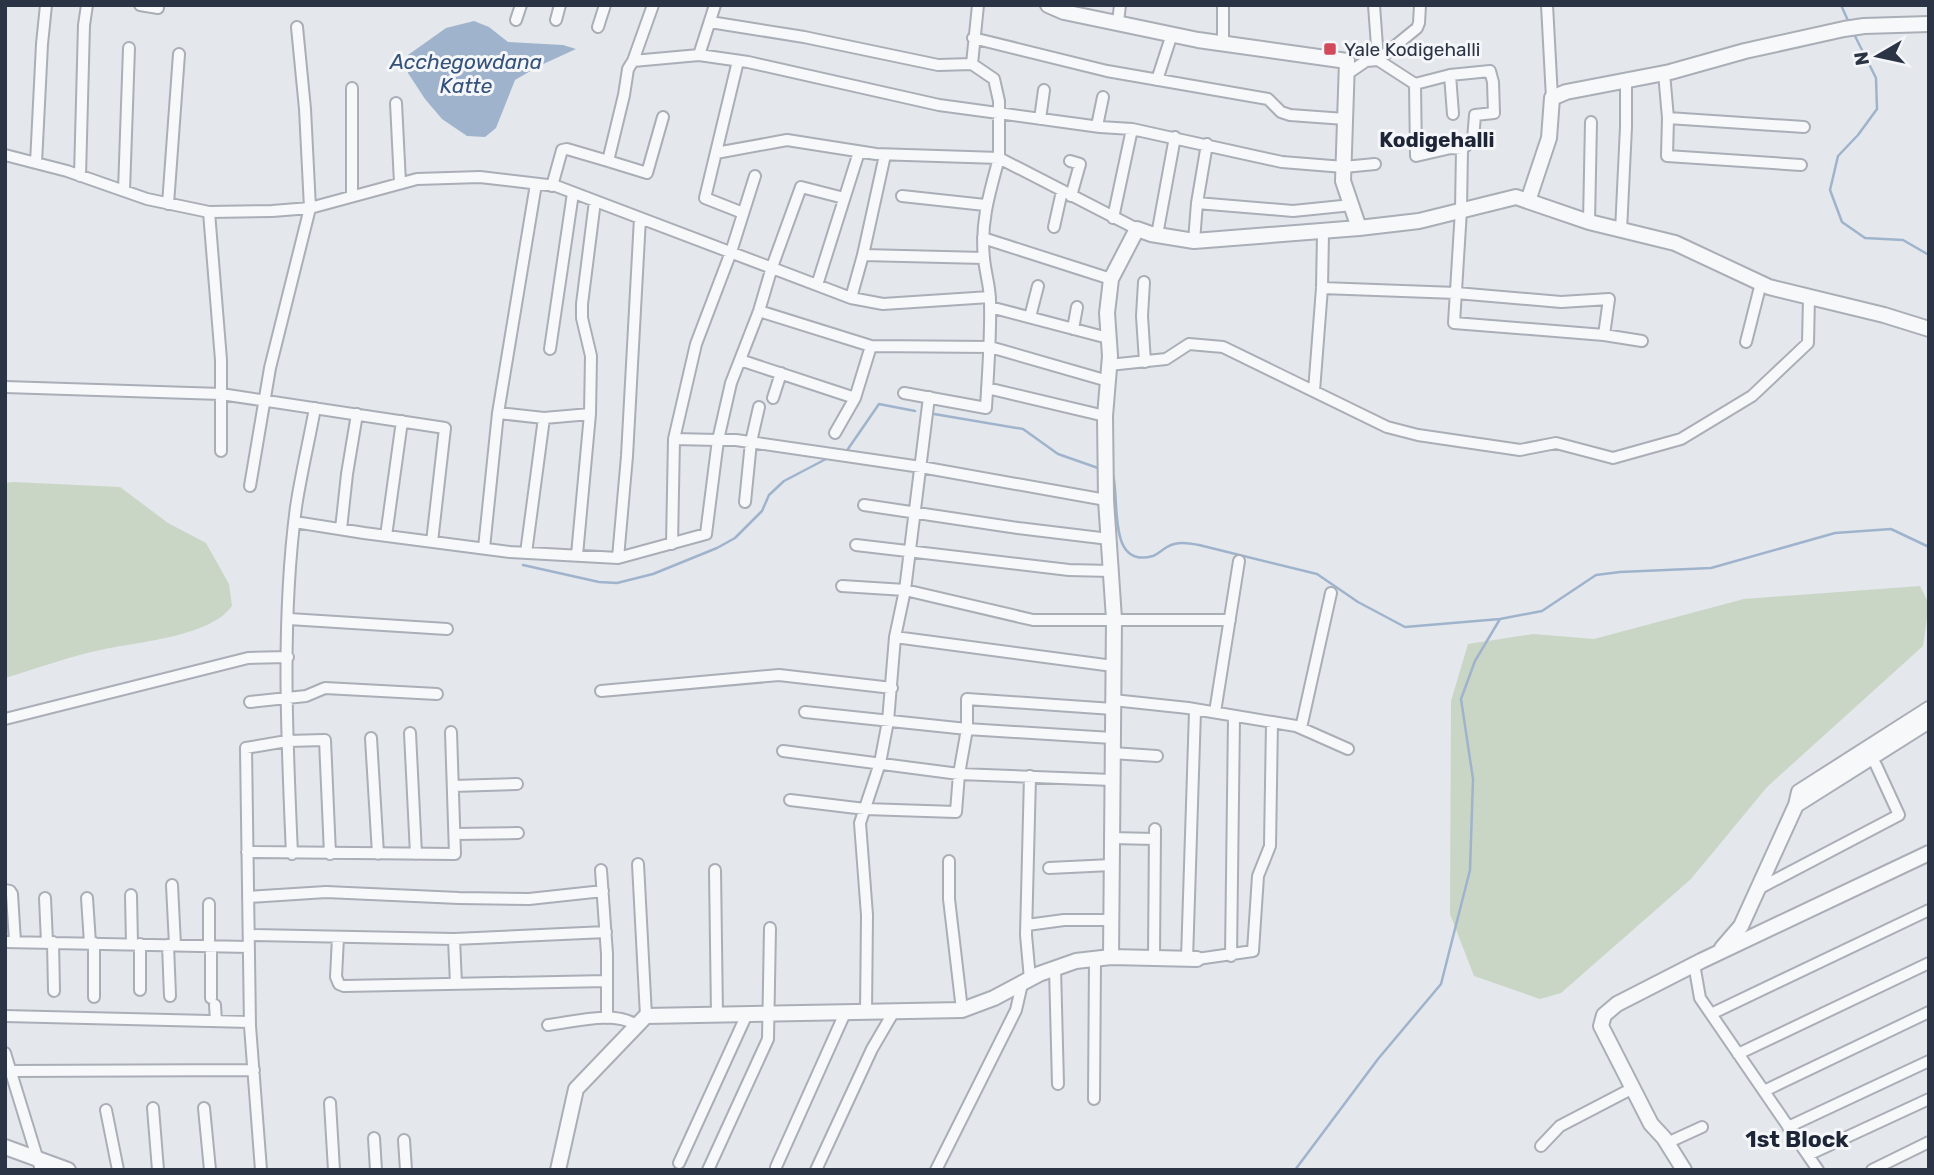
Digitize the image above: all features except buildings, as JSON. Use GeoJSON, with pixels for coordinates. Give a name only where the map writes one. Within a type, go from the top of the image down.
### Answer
{"type":"FeatureCollection","features":[{"type":"Feature","properties":{"kind":"street"},"geometry":{"type":"LineString","coordinates":[[36,163],[46,5]]}},
{"type":"Feature","properties":{"kind":"street"},"geometry":{"type":"LineString","coordinates":[[80,176],[84,25],[87,5]]}},
{"type":"Feature","properties":{"kind":"street"},"geometry":{"type":"LineString","coordinates":[[141,5],[158,8]]}},
{"type":"Feature","properties":{"kind":"street"},"geometry":{"type":"LineString","coordinates":[[516,20],[521,5]]}},
{"type":"Feature","properties":{"kind":"street"},"geometry":{"type":"LineString","coordinates":[[556,20],[560,5]]}},
{"type":"Feature","properties":{"kind":"street"},"geometry":{"type":"LineString","coordinates":[[598,27],[605,5]]}},
{"type":"Feature","properties":{"kind":"street"},"geometry":{"type":"LineString","coordinates":[[608,160],[628,69],[653,5]]}},
{"type":"Feature","properties":{"kind":"street"},"geometry":{"type":"LineString","coordinates":[[699,55],[715,5]]}},
{"type":"Feature","properties":{"kind":"street"},"geometry":{"type":"LineString","coordinates":[[972,64],[978,5]]}},
{"type":"Feature","properties":{"kind":"street"},"geometry":{"type":"LineString","coordinates":[[1048,5],[1064,12],[1172,34],[1347,61],[1343,181],[1359,228]]}},
{"type":"Feature","properties":{"kind":"street"},"geometry":{"type":"LineString","coordinates":[[1118,22],[1120,5]]}},
{"type":"Feature","properties":{"kind":"street"},"geometry":{"type":"LineString","coordinates":[[1223,5],[1223,43]]}},
{"type":"Feature","properties":{"kind":"street"},"geometry":{"type":"LineString","coordinates":[[1374,5],[1378,60]]}},
{"type":"Feature","properties":{"kind":"street"},"geometry":{"type":"LineString","coordinates":[[1347,74],[1366,61],[1378,60],[1417,28],[1420,5]]}},
{"type":"Feature","properties":{"kind":"street"},"geometry":{"type":"LineString","coordinates":[[1528,201],[1549,138],[1552,98],[1546,5]]}},
{"type":"Feature","properties":{"kind":"street"},"geometry":{"type":"LineString","coordinates":[[710,22],[804,37],[939,65],[972,64],[994,79],[999,101],[999,158],[985,205],[983,238],[990,302],[986,408],[904,393]]}},
{"type":"Feature","properties":{"kind":"street"},"geometry":{"type":"LineString","coordinates":[[1552,98],[1566,92],[1664,74],[1745,51],[1844,29],[1929,24]]}},
{"type":"Feature","properties":{"kind":"street"},"geometry":{"type":"LineString","coordinates":[[250,486],[287,293],[310,208],[305,109],[297,27]]}},
{"type":"Feature","properties":{"kind":"street"},"geometry":{"type":"LineString","coordinates":[[1157,80],[1172,34]]}},
{"type":"Feature","properties":{"kind":"street"},"geometry":{"type":"LineString","coordinates":[[973,38],[1107,71],[1268,99],[1281,112],[1290,115],[1345,119]]}},
{"type":"Feature","properties":{"kind":"street"},"geometry":{"type":"LineString","coordinates":[[124,191],[129,48]]}},
{"type":"Feature","properties":{"kind":"street"},"geometry":{"type":"LineString","coordinates":[[168,204],[179,54]]}},
{"type":"Feature","properties":{"kind":"street"},"geometry":{"type":"LineString","coordinates":[[633,61],[699,55],[939,105],[1097,127],[1132,129],[1282,162],[1344,167],[1375,164]]}},
{"type":"Feature","properties":{"kind":"street"},"geometry":{"type":"LineString","coordinates":[[1378,60],[1415,84],[1450,75],[1490,71],[1494,113],[1475,115],[1473,140],[1462,149],[1451,148],[1416,156],[1415,84]]}},
{"type":"Feature","properties":{"kind":"street"},"geometry":{"type":"LineString","coordinates":[[738,61],[705,198],[743,213]]}},
{"type":"Feature","properties":{"kind":"street"},"geometry":{"type":"LineString","coordinates":[[1664,74],[1668,118],[1667,156],[1801,165]]}},
{"type":"Feature","properties":{"kind":"street"},"geometry":{"type":"LineString","coordinates":[[1450,75],[1453,114]]}},
{"type":"Feature","properties":{"kind":"street"},"geometry":{"type":"LineString","coordinates":[[1621,231],[1626,82]]}},
{"type":"Feature","properties":{"kind":"street"},"geometry":{"type":"LineString","coordinates":[[352,88],[352,196]]}},
{"type":"Feature","properties":{"kind":"street"},"geometry":{"type":"LineString","coordinates":[[1040,119],[1044,90]]}},
{"type":"Feature","properties":{"kind":"street"},"geometry":{"type":"LineString","coordinates":[[1097,127],[1103,97]]}},
{"type":"Feature","properties":{"kind":"street"},"geometry":{"type":"LineString","coordinates":[[396,103],[400,183]]}},
{"type":"Feature","properties":{"kind":"street"},"geometry":{"type":"LineString","coordinates":[[552,186],[562,150],[567,149],[647,173],[663,117]]}},
{"type":"Feature","properties":{"kind":"street"},"geometry":{"type":"LineString","coordinates":[[1668,118],[1804,127]]}},
{"type":"Feature","properties":{"kind":"street"},"geometry":{"type":"LineString","coordinates":[[1589,222],[1591,122]]}},
{"type":"Feature","properties":{"kind":"street"},"geometry":{"type":"LineString","coordinates":[[1114,218],[1132,129]]}},
{"type":"Feature","properties":{"kind":"street"},"geometry":{"type":"LineString","coordinates":[[1157,236],[1175,137]]}},
{"type":"Feature","properties":{"kind":"street"},"geometry":{"type":"LineString","coordinates":[[716,153],[787,140],[885,155],[999,158],[1137,229],[1157,236],[1194,241],[1323,233],[1419,221],[1516,197],[1589,222],[1675,243],[1761,283],[1929,329]]}},
{"type":"Feature","properties":{"kind":"street"},"geometry":{"type":"LineString","coordinates":[[1194,241],[1207,144]]}},
{"type":"Feature","properties":{"kind":"street"},"geometry":{"type":"LineString","coordinates":[[1462,149],[1454,323],[1604,335],[1642,341]]}},
{"type":"Feature","properties":{"kind":"street"},"geometry":{"type":"LineString","coordinates":[[817,285],[859,152]]}},
{"type":"Feature","properties":{"kind":"street"},"geometry":{"type":"LineString","coordinates":[[5,155],[168,204],[209,212],[310,208],[417,179],[480,177],[552,186],[851,298],[883,304],[990,302],[1030,317],[1108,338]]}},
{"type":"Feature","properties":{"kind":"street"},"geometry":{"type":"LineString","coordinates":[[851,298],[885,155]]}},
{"type":"Feature","properties":{"kind":"street"},"geometry":{"type":"LineString","coordinates":[[1054,227],[1080,164],[1070,161]]}},
{"type":"Feature","properties":{"kind":"street"},"geometry":{"type":"LineString","coordinates":[[672,544],[674,439],[696,344],[731,252],[755,176]]}},
{"type":"Feature","properties":{"kind":"street"},"geometry":{"type":"LineString","coordinates":[[484,548],[498,413],[536,184]]}},
{"type":"Feature","properties":{"kind":"street"},"geometry":{"type":"LineString","coordinates":[[295,522],[526,553],[618,558],[706,534],[718,440],[731,383],[759,311],[801,187],[844,198]]}},
{"type":"Feature","properties":{"kind":"street"},"geometry":{"type":"LineString","coordinates":[[550,349],[573,193]]}},
{"type":"Feature","properties":{"kind":"street"},"geometry":{"type":"LineString","coordinates":[[902,196],[985,205]]}},
{"type":"Feature","properties":{"kind":"street"},"geometry":{"type":"LineString","coordinates":[[577,555],[590,414],[591,356],[582,318],[595,201]]}},
{"type":"Feature","properties":{"kind":"street"},"geometry":{"type":"LineString","coordinates":[[1197,203],[1293,211],[1352,205]]}},
{"type":"Feature","properties":{"kind":"street"},"geometry":{"type":"LineString","coordinates":[[209,212],[216,286],[221,451]]}},
{"type":"Feature","properties":{"kind":"street"},"geometry":{"type":"LineString","coordinates":[[618,558],[627,456],[640,218]]}},
{"type":"Feature","properties":{"kind":"street"},"geometry":{"type":"LineString","coordinates":[[1111,957],[1114,619],[1106,500],[1105,416],[1109,365],[1107,313],[1111,279],[1137,229]]}},
{"type":"Feature","properties":{"kind":"street"},"geometry":{"type":"LineString","coordinates":[[1314,391],[1322,288],[1323,233]]}},
{"type":"Feature","properties":{"kind":"street"},"geometry":{"type":"LineString","coordinates":[[983,238],[1111,279]]}},
{"type":"Feature","properties":{"kind":"street"},"geometry":{"type":"LineString","coordinates":[[863,255],[984,258]]}},
{"type":"Feature","properties":{"kind":"street"},"geometry":{"type":"LineString","coordinates":[[1144,282],[1142,316],[1145,362]]}},
{"type":"Feature","properties":{"kind":"street"},"geometry":{"type":"LineString","coordinates":[[1746,342],[1761,283]]}},
{"type":"Feature","properties":{"kind":"street"},"geometry":{"type":"LineString","coordinates":[[1030,317],[1038,286]]}},
{"type":"Feature","properties":{"kind":"street"},"geometry":{"type":"LineString","coordinates":[[1322,288],[1456,293],[1561,302],[1609,299],[1604,335]]}},
{"type":"Feature","properties":{"kind":"street"},"geometry":{"type":"LineString","coordinates":[[1109,365],[1166,359],[1189,344],[1223,347],[1387,427],[1418,435],[1520,450],[1556,443],[1613,458],[1681,439],[1752,396],[1808,342],[1809,297]]}},
{"type":"Feature","properties":{"kind":"street"},"geometry":{"type":"LineString","coordinates":[[1073,329],[1077,307]]}},
{"type":"Feature","properties":{"kind":"street"},"geometry":{"type":"LineString","coordinates":[[759,311],[871,345],[990,347],[1108,382]]}},
{"type":"Feature","properties":{"kind":"street"},"geometry":{"type":"LineString","coordinates":[[835,433],[855,398],[871,345]]}},
{"type":"Feature","properties":{"kind":"street"},"geometry":{"type":"LineString","coordinates":[[740,360],[855,398]]}},
{"type":"Feature","properties":{"kind":"street"},"geometry":{"type":"LineString","coordinates":[[773,398],[781,373]]}},
{"type":"Feature","properties":{"kind":"street"},"geometry":{"type":"LineString","coordinates":[[5,387],[220,394],[445,428],[432,542]]}},
{"type":"Feature","properties":{"kind":"street"},"geometry":{"type":"LineString","coordinates":[[987,388],[1105,416]]}},
{"type":"Feature","properties":{"kind":"street"},"geometry":{"type":"LineString","coordinates":[[866,1013],[867,915],[860,823],[880,763],[888,721],[895,637],[905,590],[929,397]]}},
{"type":"Feature","properties":{"kind":"street"},"geometry":{"type":"LineString","coordinates":[[745,502],[751,442],[760,407]]}},
{"type":"Feature","properties":{"kind":"street"},"geometry":{"type":"LineString","coordinates":[[292,854],[287,741],[289,619],[295,522],[315,408]]}},
{"type":"Feature","properties":{"kind":"street"},"geometry":{"type":"LineString","coordinates":[[498,413],[544,418],[590,414]]}},
{"type":"Feature","properties":{"kind":"street"},"geometry":{"type":"LineString","coordinates":[[341,530],[357,414]]}},
{"type":"Feature","properties":{"kind":"street"},"geometry":{"type":"LineString","coordinates":[[526,553],[544,418]]}},
{"type":"Feature","properties":{"kind":"street"},"geometry":{"type":"LineString","coordinates":[[386,536],[402,421]]}},
{"type":"Feature","properties":{"kind":"street"},"geometry":{"type":"LineString","coordinates":[[674,439],[751,442],[921,467],[1106,500]]}},
{"type":"Feature","properties":{"kind":"street"},"geometry":{"type":"LineString","coordinates":[[864,505],[1109,539]]}},
{"type":"Feature","properties":{"kind":"street"},"geometry":{"type":"LineString","coordinates":[[856,545],[1069,570],[1111,571]]}},
{"type":"Feature","properties":{"kind":"street"},"geometry":{"type":"LineString","coordinates":[[1215,712],[1239,561]]}},
{"type":"Feature","properties":{"kind":"street"},"geometry":{"type":"LineString","coordinates":[[842,586],[905,590],[1033,620],[1230,620]]}},
{"type":"Feature","properties":{"kind":"street"},"geometry":{"type":"LineString","coordinates":[[1301,727],[1331,593]]}},
{"type":"Feature","properties":{"kind":"street"},"geometry":{"type":"LineString","coordinates":[[289,619],[447,629]]}},
{"type":"Feature","properties":{"kind":"street"},"geometry":{"type":"LineString","coordinates":[[895,637],[1113,666]]}},
{"type":"Feature","properties":{"kind":"street"},"geometry":{"type":"LineString","coordinates":[[5,719],[248,658],[288,657]]}},
{"type":"Feature","properties":{"kind":"street"},"geometry":{"type":"LineString","coordinates":[[601,691],[779,675],[892,688]]}},
{"type":"Feature","properties":{"kind":"street"},"geometry":{"type":"LineString","coordinates":[[250,702],[306,696],[325,688],[437,694]]}},
{"type":"Feature","properties":{"kind":"street"},"geometry":{"type":"LineString","coordinates":[[790,800],[865,809],[956,812],[967,729],[967,699],[1113,704],[1215,712],[1234,718],[1301,727],[1348,749]]}},
{"type":"Feature","properties":{"kind":"street"},"geometry":{"type":"LineString","coordinates":[[1718,952],[1741,926],[1796,805],[1799,792],[1929,709]]}},
{"type":"Feature","properties":{"kind":"street"},"geometry":{"type":"LineString","coordinates":[[1192,959],[1195,711]]}},
{"type":"Feature","properties":{"kind":"street"},"geometry":{"type":"LineString","coordinates":[[805,712],[1112,746],[1157,756]]}},
{"type":"Feature","properties":{"kind":"street"},"geometry":{"type":"LineString","coordinates":[[1231,956],[1234,718]]}},
{"type":"Feature","properties":{"kind":"street"},"geometry":{"type":"LineString","coordinates":[[1796,805],[1929,721]]}},
{"type":"Feature","properties":{"kind":"street"},"geometry":{"type":"LineString","coordinates":[[548,1024],[607,1018],[641,1021],[768,1013],[962,1010],[1076,961],[1111,957],[1192,959],[1253,951],[1258,876],[1270,846],[1272,722]]}},
{"type":"Feature","properties":{"kind":"street"},"geometry":{"type":"LineString","coordinates":[[247,852],[455,854],[451,732]]}},
{"type":"Feature","properties":{"kind":"street"},"geometry":{"type":"LineString","coordinates":[[410,733],[416,854]]}},
{"type":"Feature","properties":{"kind":"street"},"geometry":{"type":"LineString","coordinates":[[371,738],[378,854]]}},
{"type":"Feature","properties":{"kind":"street"},"geometry":{"type":"LineString","coordinates":[[261,1170],[250,1022],[246,748],[287,741],[325,740],[330,854]]}},
{"type":"Feature","properties":{"kind":"street"},"geometry":{"type":"LineString","coordinates":[[783,751],[959,775],[1112,780]]}},
{"type":"Feature","properties":{"kind":"street"},"geometry":{"type":"LineString","coordinates":[[1758,889],[1899,815],[1876,765]]}},
{"type":"Feature","properties":{"kind":"street"},"geometry":{"type":"LineString","coordinates":[[936,1170],[1011,1020],[1026,981],[1026,870],[1030,776]]}},
{"type":"Feature","properties":{"kind":"street"},"geometry":{"type":"LineString","coordinates":[[453,786],[517,785]]}},
{"type":"Feature","properties":{"kind":"street"},"geometry":{"type":"LineString","coordinates":[[455,834],[518,833]]}},
{"type":"Feature","properties":{"kind":"street"},"geometry":{"type":"LineString","coordinates":[[1111,838],[1154,834],[1154,957]]}},
{"type":"Feature","properties":{"kind":"street"},"geometry":{"type":"LineString","coordinates":[[1684,1170],[1651,1124],[1601,1026],[1604,1014],[1617,1004],[1718,952],[1929,853]]}},
{"type":"Feature","properties":{"kind":"street"},"geometry":{"type":"LineString","coordinates":[[949,861],[949,899],[962,1010]]}},
{"type":"Feature","properties":{"kind":"street"},"geometry":{"type":"LineString","coordinates":[[558,1170],[576,1089],[641,1021],[638,864]]}},
{"type":"Feature","properties":{"kind":"street"},"geometry":{"type":"LineString","coordinates":[[1049,868],[1111,865]]}},
{"type":"Feature","properties":{"kind":"street"},"geometry":{"type":"LineString","coordinates":[[601,870],[606,932],[607,1018]]}},
{"type":"Feature","properties":{"kind":"street"},"geometry":{"type":"LineString","coordinates":[[715,870],[717,1015]]}},
{"type":"Feature","properties":{"kind":"street"},"geometry":{"type":"LineString","coordinates":[[170,996],[172,885]]}},
{"type":"Feature","properties":{"kind":"street"},"geometry":{"type":"LineString","coordinates":[[5,890],[12,894],[10,942],[249,947]]}},
{"type":"Feature","properties":{"kind":"street"},"geometry":{"type":"LineString","coordinates":[[248,897],[326,892],[529,899],[603,891]]}},
{"type":"Feature","properties":{"kind":"street"},"geometry":{"type":"LineString","coordinates":[[131,895],[140,990]]}},
{"type":"Feature","properties":{"kind":"street"},"geometry":{"type":"LineString","coordinates":[[45,898],[54,991]]}},
{"type":"Feature","properties":{"kind":"street"},"geometry":{"type":"LineString","coordinates":[[87,898],[94,997]]}},
{"type":"Feature","properties":{"kind":"street"},"geometry":{"type":"LineString","coordinates":[[209,904],[216,1021]]}},
{"type":"Feature","properties":{"kind":"street"},"geometry":{"type":"LineString","coordinates":[[1711,1014],[1929,910]]}},
{"type":"Feature","properties":{"kind":"street"},"geometry":{"type":"LineString","coordinates":[[1027,925],[1064,920],[1110,920]]}},
{"type":"Feature","properties":{"kind":"street"},"geometry":{"type":"LineString","coordinates":[[708,1170],[768,1039],[770,928]]}},
{"type":"Feature","properties":{"kind":"street"},"geometry":{"type":"LineString","coordinates":[[248,935],[454,939],[606,932]]}},
{"type":"Feature","properties":{"kind":"street"},"geometry":{"type":"LineString","coordinates":[[338,937],[336,977],[339,984],[607,981]]}},
{"type":"Feature","properties":{"kind":"street"},"geometry":{"type":"LineString","coordinates":[[454,939],[456,984]]}},
{"type":"Feature","properties":{"kind":"street"},"geometry":{"type":"LineString","coordinates":[[1094,1099],[1095,959]]}},
{"type":"Feature","properties":{"kind":"street"},"geometry":{"type":"LineString","coordinates":[[1738,1054],[1929,963]]}},
{"type":"Feature","properties":{"kind":"street"},"geometry":{"type":"LineString","coordinates":[[1694,964],[1700,998],[1818,1170]]}},
{"type":"Feature","properties":{"kind":"street"},"geometry":{"type":"LineString","coordinates":[[1055,968],[1058,1084]]}},
{"type":"Feature","properties":{"kind":"street"},"geometry":{"type":"LineString","coordinates":[[1764,1091],[1929,1012]]}},
{"type":"Feature","properties":{"kind":"street"},"geometry":{"type":"LineString","coordinates":[[776,1167],[845,1013]]}},
{"type":"Feature","properties":{"kind":"street"},"geometry":{"type":"LineString","coordinates":[[816,1170],[872,1049],[892,1013]]}},
{"type":"Feature","properties":{"kind":"street"},"geometry":{"type":"LineString","coordinates":[[680,1163],[747,1014]]}},
{"type":"Feature","properties":{"kind":"street"},"geometry":{"type":"LineString","coordinates":[[5,1016],[250,1022]]}},
{"type":"Feature","properties":{"kind":"street"},"geometry":{"type":"LineString","coordinates":[[5,1053],[39,1163]]}},
{"type":"Feature","properties":{"kind":"street"},"geometry":{"type":"LineString","coordinates":[[1788,1127],[1929,1061]]}},
{"type":"Feature","properties":{"kind":"street"},"geometry":{"type":"LineString","coordinates":[[11,1071],[254,1070]]}},
{"type":"Feature","properties":{"kind":"street"},"geometry":{"type":"LineString","coordinates":[[1541,1146],[1560,1126],[1633,1088]]}},
{"type":"Feature","properties":{"kind":"street"},"geometry":{"type":"LineString","coordinates":[[1808,1155],[1929,1099]]}},
{"type":"Feature","properties":{"kind":"street"},"geometry":{"type":"LineString","coordinates":[[330,1103],[334,1170]]}},
{"type":"Feature","properties":{"kind":"street"},"geometry":{"type":"LineString","coordinates":[[153,1108],[158,1170]]}},
{"type":"Feature","properties":{"kind":"street"},"geometry":{"type":"LineString","coordinates":[[204,1108],[210,1170]]}},
{"type":"Feature","properties":{"kind":"street"},"geometry":{"type":"LineString","coordinates":[[106,1110],[118,1170]]}},
{"type":"Feature","properties":{"kind":"street"},"geometry":{"type":"LineString","coordinates":[[1667,1143],[1702,1127]]}},
{"type":"Feature","properties":{"kind":"street"},"geometry":{"type":"LineString","coordinates":[[374,1138],[376,1170]]}},
{"type":"Feature","properties":{"kind":"street"},"geometry":{"type":"LineString","coordinates":[[404,1140],[406,1170]]}},
{"type":"Feature","properties":{"kind":"street"},"geometry":{"type":"LineString","coordinates":[[1872,1170],[1929,1142]]}},
{"type":"Feature","properties":{"kind":"street"},"geometry":{"type":"LineString","coordinates":[[5,1147],[39,1163],[68,1170]]}},
{"type":"Feature","properties":{"kind":"green space"},"geometry":{"type":"Polygon","coordinates":[[[5,483],[120,487],[168,523],[206,543],[229,584],[232,606],[222,616],[192,631],[92,652],[5,678],[5,483]]]}},
{"type":"Feature","properties":{"kind":"green space"},"geometry":{"type":"Polygon","coordinates":[[[1920,586],[1929,604],[1923,646],[1767,787],[1691,879],[1561,993],[1540,999],[1474,976],[1450,914],[1451,701],[1468,644],[1533,634],[1594,639],[1744,599],[1920,586]]]}},
{"type":"Feature","properties":{"kind":"water","name":"Acchegowdana Katte"},"geometry":{"type":"Polygon","coordinates":[[[474,21],[489,27],[508,42],[563,45],[576,49],[515,80],[496,128],[485,137],[467,136],[442,119],[408,73],[408,55],[446,28],[474,21]]]}},
{"type":"Feature","properties":{"kind":"waterway"},"geometry":{"type":"LineString","coordinates":[[1841,5],[1850,25]]}},
{"type":"Feature","properties":{"kind":"waterway"},"geometry":{"type":"LineString","coordinates":[[1854,34],[1876,78],[1877,109],[1838,156],[1830,190],[1842,222],[1865,238],[1903,240],[1929,255]]}},
{"type":"Feature","properties":{"kind":"waterway"},"geometry":{"type":"LineString","coordinates":[[848,449],[879,404],[915,411]]}},
{"type":"Feature","properties":{"kind":"waterway"},"geometry":{"type":"LineString","coordinates":[[934,414],[1023,429],[1058,454],[1098,468]]}},
{"type":"Feature","properties":{"kind":"waterway"},"geometry":{"type":"LineString","coordinates":[[523,565],[599,582],[617,583],[653,574],[735,538],[762,511],[769,495],[784,481],[826,459]]}},
{"type":"Feature","properties":{"kind":"waterway"},"geometry":{"type":"LineString","coordinates":[[1113,475],[1118,530],[1128,552],[1138,557],[1153,556],[1171,545],[1191,544],[1317,574],[1358,602],[1405,627],[1500,619],[1542,611],[1596,575],[1711,568],[1835,533],[1891,529],[1929,547]]}},
{"type":"Feature","properties":{"kind":"waterway"},"geometry":{"type":"LineString","coordinates":[[1295,1170],[1378,1059],[1441,984],[1470,870],[1473,779],[1461,699],[1475,661],[1500,619]]}},
{"type":"Feature","properties":{"kind":"place","name":"Yale Kodigehalli"},"geometry":{"type":"Point","coordinates":[1330,49]}},
{"type":"Feature","properties":{"kind":"district","name":"Kodigehalli"},"geometry":{"type":"Point","coordinates":[1437,139]}},
{"type":"Feature","properties":{"kind":"district","name":"1st Block"},"geometry":{"type":"Point","coordinates":[1797,1139]}}]}
